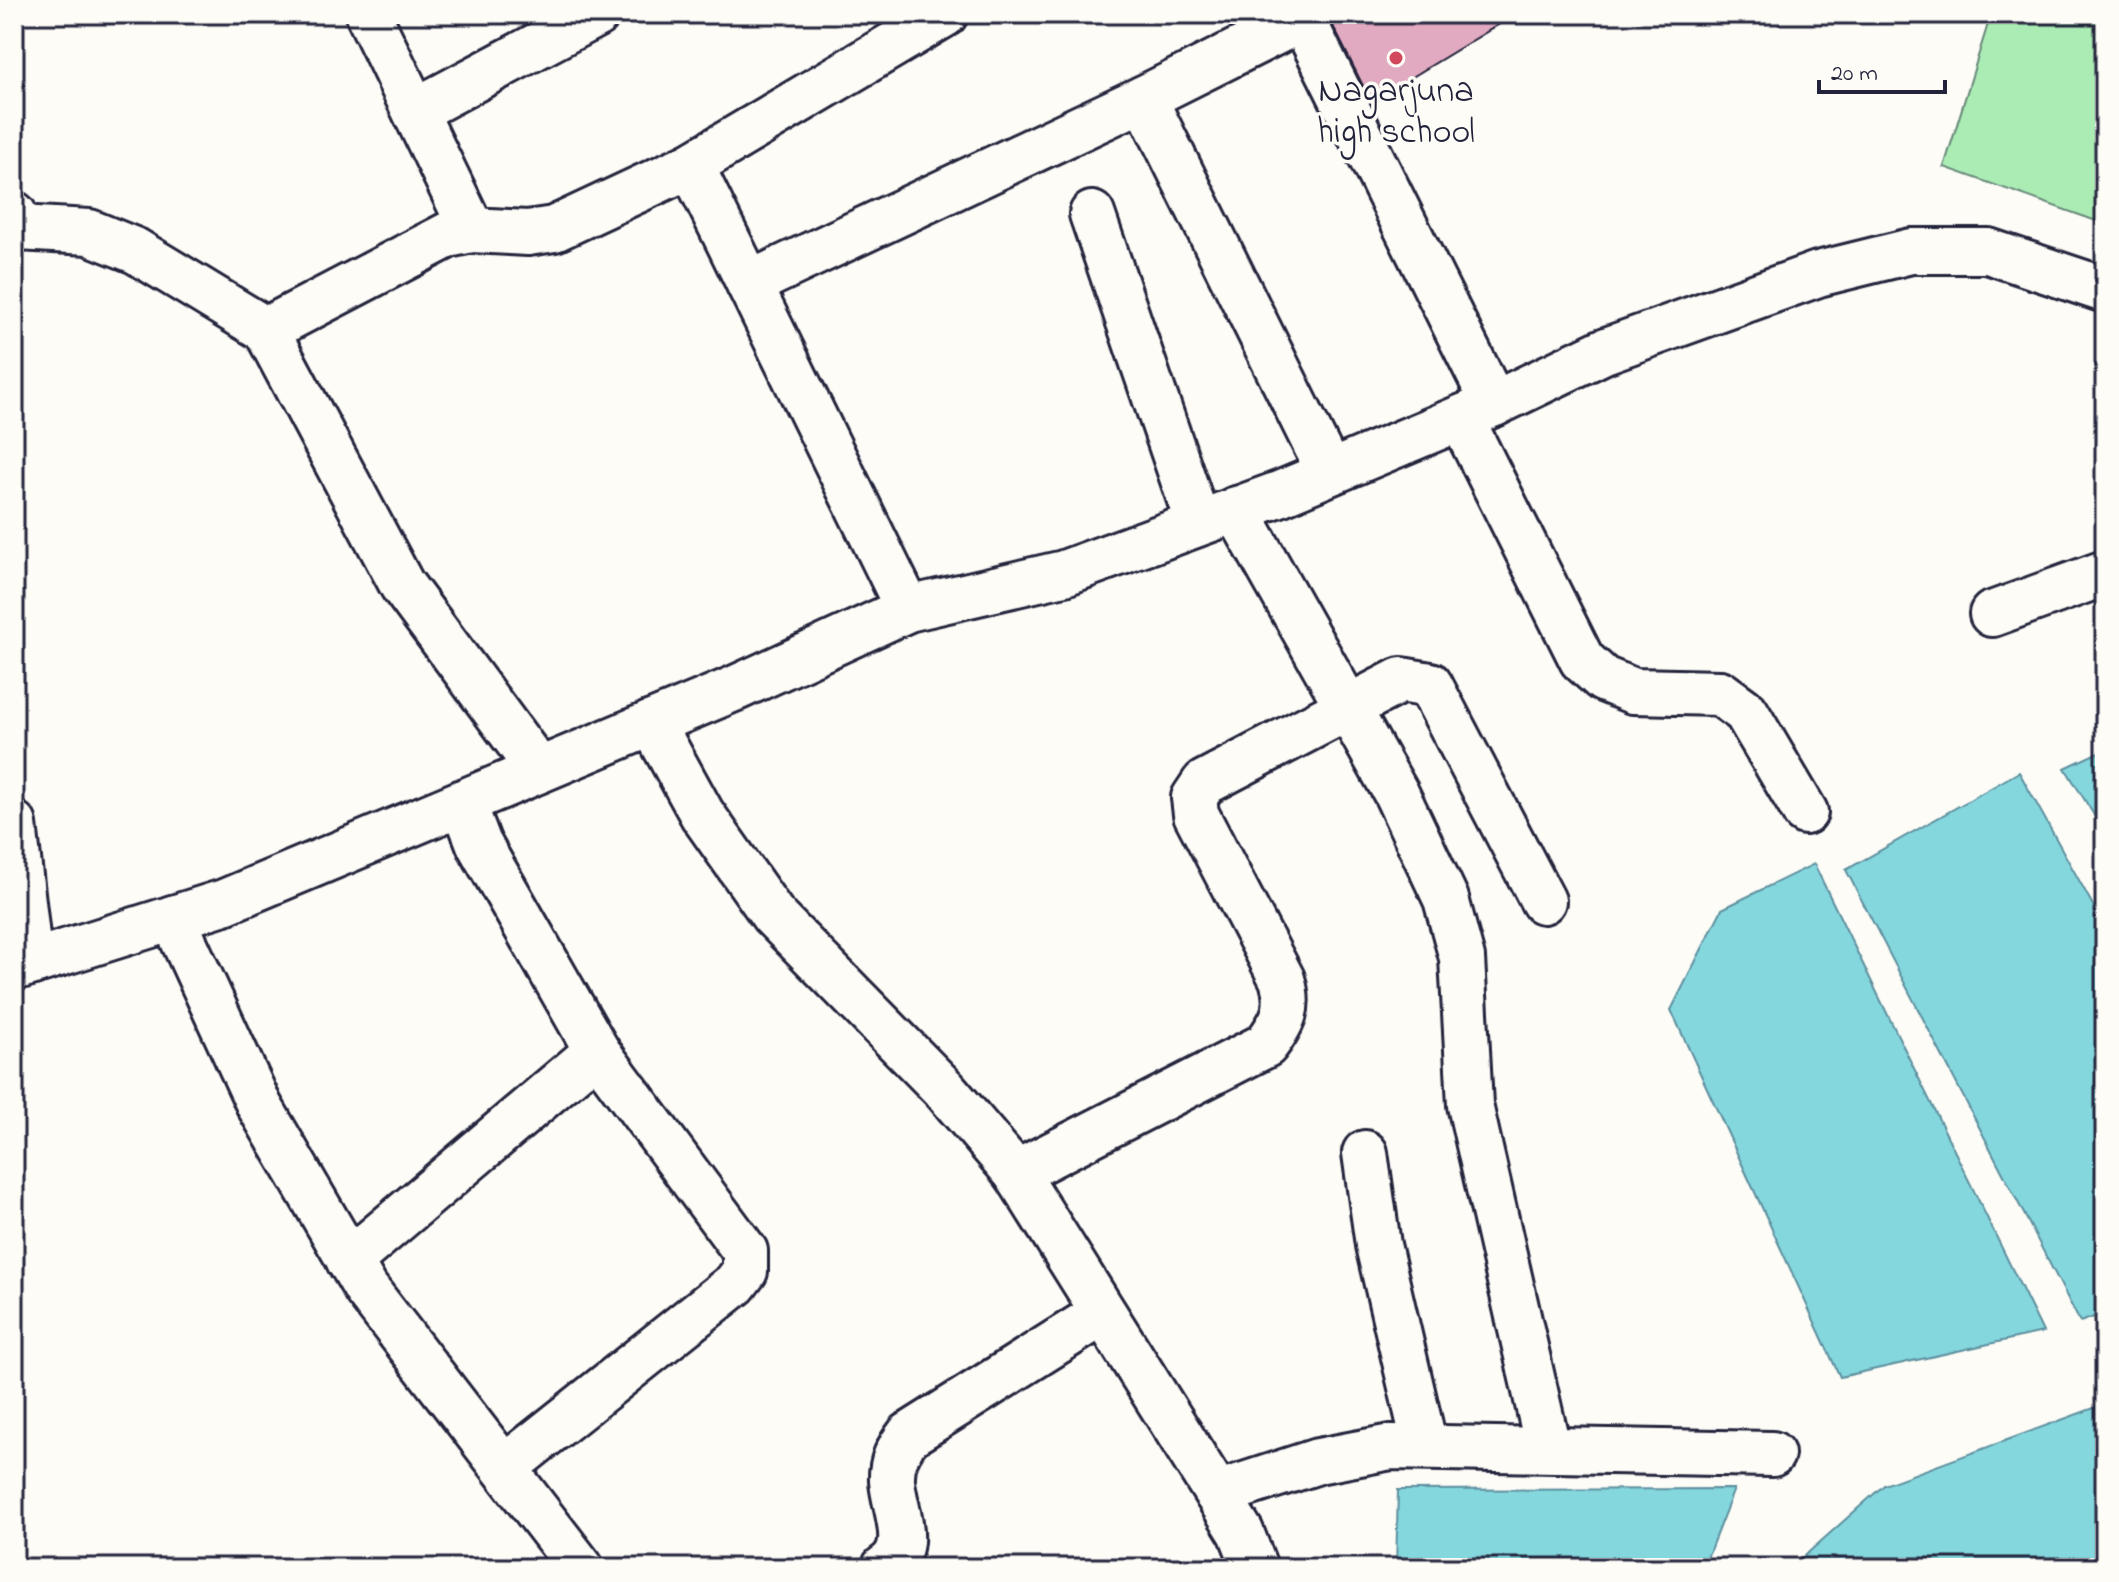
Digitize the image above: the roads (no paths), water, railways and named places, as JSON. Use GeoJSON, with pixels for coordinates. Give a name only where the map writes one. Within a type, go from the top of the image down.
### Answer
{"type":"FeatureCollection","features":[{"type":"Feature","properties":{"kind":"street"},"geometry":{"type":"LineString","coordinates":[[368,14],[472,230]]}},
{"type":"Feature","properties":{"kind":"street"},"geometry":{"type":"LineString","coordinates":[[415,111],[597,14]]}},
{"type":"Feature","properties":{"kind":"street"},"geometry":{"type":"LineString","coordinates":[[266,330],[448,235],[472,230],[528,233],[554,229],[691,165],[945,14]]}},
{"type":"Feature","properties":{"kind":"street"},"geometry":{"type":"LineString","coordinates":[[749,284],[1144,98],[1301,16],[1478,411],[1582,660],[1603,679],[1633,691],[1720,693],[1746,712],[1805,812]]}},
{"type":"Feature","properties":{"kind":"street"},"geometry":{"type":"LineString","coordinates":[[1144,98],[1329,472]]}},
{"type":"Feature","properties":{"kind":"street"},"geometry":{"type":"LineString","coordinates":[[691,165],[908,609]]}},
{"type":"Feature","properties":{"kind":"street"},"geometry":{"type":"LineString","coordinates":[[1092,214],[1217,516],[1348,707],[1409,819],[1446,899],[1458,944],[1468,1036],[1470,1105],[1548,1448]]}},
{"type":"Feature","properties":{"kind":"street"},"geometry":{"type":"LineString","coordinates":[[16,224],[89,232],[136,251],[266,330],[402,585],[539,770]]}},
{"type":"Feature","properties":{"kind":"street"},"geometry":{"type":"LineString","coordinates":[[14,824],[22,965],[224,902],[652,723],[908,609],[1064,573],[1217,516],[1478,411],[1604,351],[1818,274],[1911,251],[1988,251],[2105,290]]}},
{"type":"Feature","properties":{"kind":"street"},"geometry":{"type":"LineString","coordinates":[[1992,614],[2105,573]]}},
{"type":"Feature","properties":{"kind":"street"},"geometry":{"type":"LineString","coordinates":[[1016,1173],[1266,1045],[1282,1024],[1289,1002],[1282,979],[1196,814],[1194,798],[1204,783],[1348,707],[1401,680],[1430,685],[1543,901]]}},
{"type":"Feature","properties":{"kind":"street"},"geometry":{"type":"LineString","coordinates":[[652,723],[702,814],[773,915],[945,1090],[1016,1173],[1101,1314],[1241,1532],[1255,1568]]}},
{"type":"Feature","properties":{"kind":"street"},"geometry":{"type":"LineString","coordinates":[[463,802],[479,844],[597,1051],[737,1235],[745,1251],[745,1271],[735,1284],[505,1467]]}},
{"type":"Feature","properties":{"kind":"street"},"geometry":{"type":"LineString","coordinates":[[173,918],[259,1105],[366,1289],[581,1568]]}},
{"type":"Feature","properties":{"kind":"street"},"geometry":{"type":"LineString","coordinates":[[349,1261],[597,1051]]}},
{"type":"Feature","properties":{"kind":"street"},"geometry":{"type":"LineString","coordinates":[[1365,1153],[1378,1245],[1425,1447]]}},
{"type":"Feature","properties":{"kind":"street"},"geometry":{"type":"LineString","coordinates":[[884,1568],[901,1548],[892,1479],[896,1453],[909,1435],[1101,1314]]}},
{"type":"Feature","properties":{"kind":"street"},"geometry":{"type":"LineString","coordinates":[[1217,1494],[1318,1461],[1391,1447],[1772,1454]]}},
{"type":"Feature","properties":{"kind":"water"},"geometry":{"type":"Polygon","coordinates":[[[2105,749],[2105,833],[2065,768],[2105,749]]]}},
{"type":"Feature","properties":{"kind":"water"},"geometry":{"type":"Polygon","coordinates":[[[2019,772],[2105,927],[2105,1313],[2080,1322],[1846,870],[2019,772]]]}},
{"type":"Feature","properties":{"kind":"water"},"geometry":{"type":"Polygon","coordinates":[[[1814,864],[2043,1332],[1840,1377],[1671,1010],[1722,909],[1814,864]]]}},
{"type":"Feature","properties":{"kind":"water"},"geometry":{"type":"Polygon","coordinates":[[[2105,1404],[2105,1568],[1791,1568],[1884,1485],[2105,1404]]]}},
{"type":"Feature","properties":{"kind":"water"},"geometry":{"type":"Polygon","coordinates":[[[1734,1489],[1703,1568],[1396,1568],[1398,1490],[1734,1489]]]}},
{"type":"Feature","properties":{"kind":"place","name":"Nagarjuna high school"},"geometry":{"type":"Point","coordinates":[1396,58]}}]}
